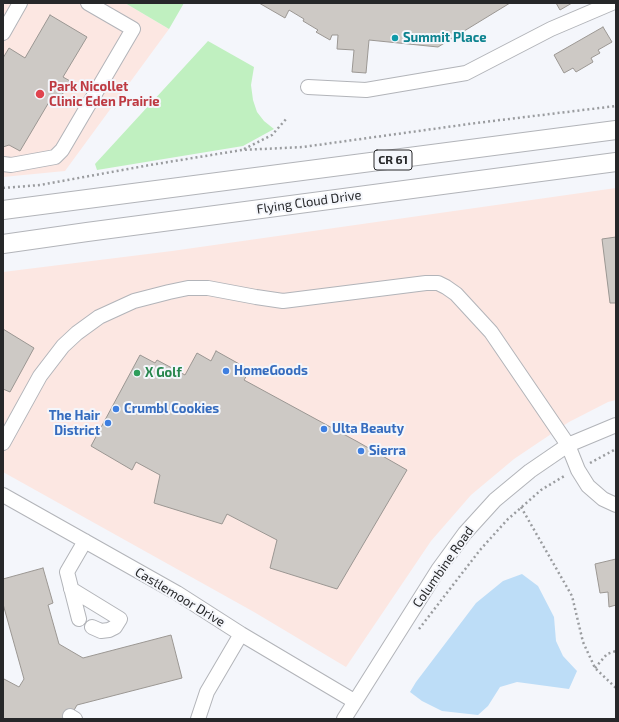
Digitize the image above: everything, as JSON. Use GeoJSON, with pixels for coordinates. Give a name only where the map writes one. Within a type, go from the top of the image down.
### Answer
{"type":"FeatureCollection","features":[{"type":"Feature","properties":{"kind":"main road","name":"CR 61"},"geometry":{"type":"LineString","coordinates":[[3,210],[616,130]]}},
{"type":"Feature","properties":{"kind":"main road","name":"Flying Cloud Drive"},"geometry":{"type":"LineString","coordinates":[[3,244],[616,162]]}},
{"type":"Feature","properties":{"kind":"street"},"geometry":{"type":"LineString","coordinates":[[3,33],[20,3]]}},
{"type":"Feature","properties":{"kind":"street"},"geometry":{"type":"LineString","coordinates":[[3,164],[11,165],[55,157],[62,150],[133,29],[88,3]]}},
{"type":"Feature","properties":{"kind":"street"},"geometry":{"type":"LineString","coordinates":[[308,87],[366,90],[466,73],[551,29],[612,3]]}},
{"type":"Feature","properties":{"kind":"street"},"geometry":{"type":"LineString","coordinates":[[3,443],[40,376],[62,346],[99,317],[134,301],[188,288],[208,288],[256,298],[282,301],[426,283],[438,283],[456,294],[491,332],[568,445],[578,470],[588,486],[603,499],[616,505]]}},
{"type":"Feature","properties":{"kind":"street","name":"Columbine Road"},"geometry":{"type":"LineString","coordinates":[[344,719],[438,570],[465,533],[501,496],[530,471],[568,445],[616,425]]}},
{"type":"Feature","properties":{"kind":"street","name":"Castlemoor Drive"},"geometry":{"type":"LineString","coordinates":[[3,495],[177,593],[241,634],[354,701]]}},
{"type":"Feature","properties":{"kind":"street"},"geometry":{"type":"LineString","coordinates":[[79,619],[67,572],[85,542]]}},
{"type":"Feature","properties":{"kind":"street"},"geometry":{"type":"LineString","coordinates":[[71,589],[120,619],[115,627],[109,630],[101,631],[92,627]]}},
{"type":"Feature","properties":{"kind":"street"},"geometry":{"type":"LineString","coordinates":[[198,719],[207,692],[241,634]]}},
{"type":"Feature","properties":{"kind":"path"},"geometry":{"type":"LineString","coordinates":[[3,188],[40,185],[150,164],[242,150],[303,147],[476,123],[616,106]]}},
{"type":"Feature","properties":{"kind":"path"},"geometry":{"type":"LineString","coordinates":[[242,150],[272,135],[287,118]]}},
{"type":"Feature","properties":{"kind":"path"},"geometry":{"type":"LineString","coordinates":[[415,635],[480,550],[521,507],[541,490],[616,449]]}},
{"type":"Feature","properties":{"kind":"path"},"geometry":{"type":"LineString","coordinates":[[521,507],[572,596],[583,642],[595,668],[616,688]]}},
{"type":"Feature","properties":{"kind":"path"},"geometry":{"type":"LineString","coordinates":[[595,668],[607,654],[616,651]]}},
{"type":"Feature","properties":{"kind":"shaded area"},"geometry":{"type":"Polygon","coordinates":[[[3,3],[125,3],[169,29],[65,171],[3,177],[3,3]]]}},
{"type":"Feature","properties":{"kind":"shaded area"},"geometry":{"type":"Polygon","coordinates":[[[616,188],[616,400],[608,402],[569,422],[514,459],[471,495],[431,541],[346,667],[254,612],[3,472],[3,272],[172,251],[616,188]]]}},
{"type":"Feature","properties":{"kind":"green space"},"geometry":{"type":"Polygon","coordinates":[[[125,3],[184,3],[169,29],[125,3]]]}},
{"type":"Feature","properties":{"kind":"green space"},"geometry":{"type":"Polygon","coordinates":[[[208,41],[254,67],[251,85],[253,100],[257,112],[264,121],[274,129],[243,146],[97,170],[95,164],[208,41]]]}},
{"type":"Feature","properties":{"kind":"water"},"geometry":{"type":"Polygon","coordinates":[[[522,574],[538,586],[554,617],[556,641],[563,656],[577,671],[569,689],[517,682],[500,687],[488,706],[478,715],[442,711],[422,701],[410,692],[476,603],[503,581],[522,574]]]}},
{"type":"Feature","properties":{"kind":"building","name":"Summit Place"},"geometry":{"type":"Polygon","coordinates":[[[259,3],[510,3],[438,47],[369,40],[366,73],[352,72],[354,50],[337,49],[338,35],[332,35],[330,40],[316,32],[318,30],[289,10],[285,18],[259,3]]]}},
{"type":"Feature","properties":{"kind":"building"},"geometry":{"type":"Polygon","coordinates":[[[556,3],[572,3],[560,10],[556,3]]]}},
{"type":"Feature","properties":{"kind":"building"},"geometry":{"type":"Polygon","coordinates":[[[50,15],[87,37],[63,77],[70,81],[59,100],[52,97],[20,151],[9,145],[3,147],[3,58],[9,48],[25,58],[50,15]]]}},
{"type":"Feature","properties":{"kind":"building"},"geometry":{"type":"Polygon","coordinates":[[[603,27],[612,42],[598,50],[600,53],[591,58],[593,62],[576,72],[573,68],[564,73],[554,55],[603,27]]]}},
{"type":"Feature","properties":{"kind":"building"},"geometry":{"type":"Polygon","coordinates":[[[616,237],[616,303],[610,303],[602,239],[616,237]]]}},
{"type":"Feature","properties":{"kind":"building"},"geometry":{"type":"Polygon","coordinates":[[[3,329],[34,348],[10,392],[3,389],[3,329]]]}},
{"type":"Feature","properties":{"kind":"building"},"geometry":{"type":"Polygon","coordinates":[[[216,351],[250,370],[244,380],[407,470],[337,589],[270,568],[277,540],[227,514],[222,524],[154,503],[160,475],[136,462],[132,470],[91,446],[140,355],[155,363],[157,360],[185,375],[197,353],[211,361],[216,351]]]}},
{"type":"Feature","properties":{"kind":"building"},"geometry":{"type":"Polygon","coordinates":[[[616,559],[616,605],[609,607],[608,592],[600,593],[595,564],[616,559]]]}},
{"type":"Feature","properties":{"kind":"building"},"geometry":{"type":"Polygon","coordinates":[[[43,568],[53,603],[48,605],[59,644],[83,658],[171,635],[182,678],[77,705],[69,719],[3,719],[4,679],[19,687],[24,679],[3,604],[3,579],[43,568]]]}},
{"type":"Feature","properties":{"kind":"place","name":"Summit Place"},"geometry":{"type":"Point","coordinates":[395,38]}},
{"type":"Feature","properties":{"kind":"place","name":"Park Nicollet Clinic Eden Prairie"},"geometry":{"type":"Point","coordinates":[40,94]}},
{"type":"Feature","properties":{"kind":"place","name":"HomeGoods"},"geometry":{"type":"Point","coordinates":[226,371]}},
{"type":"Feature","properties":{"kind":"place","name":"X Golf"},"geometry":{"type":"Point","coordinates":[137,373]}},
{"type":"Feature","properties":{"kind":"place","name":"Crumbl Cookies"},"geometry":{"type":"Point","coordinates":[116,409]}},
{"type":"Feature","properties":{"kind":"place","name":"The Hair District"},"geometry":{"type":"Point","coordinates":[108,423]}},
{"type":"Feature","properties":{"kind":"place","name":"Ulta Beauty"},"geometry":{"type":"Point","coordinates":[324,429]}},
{"type":"Feature","properties":{"kind":"place","name":"Sierra"},"geometry":{"type":"Point","coordinates":[361,451]}}]}
